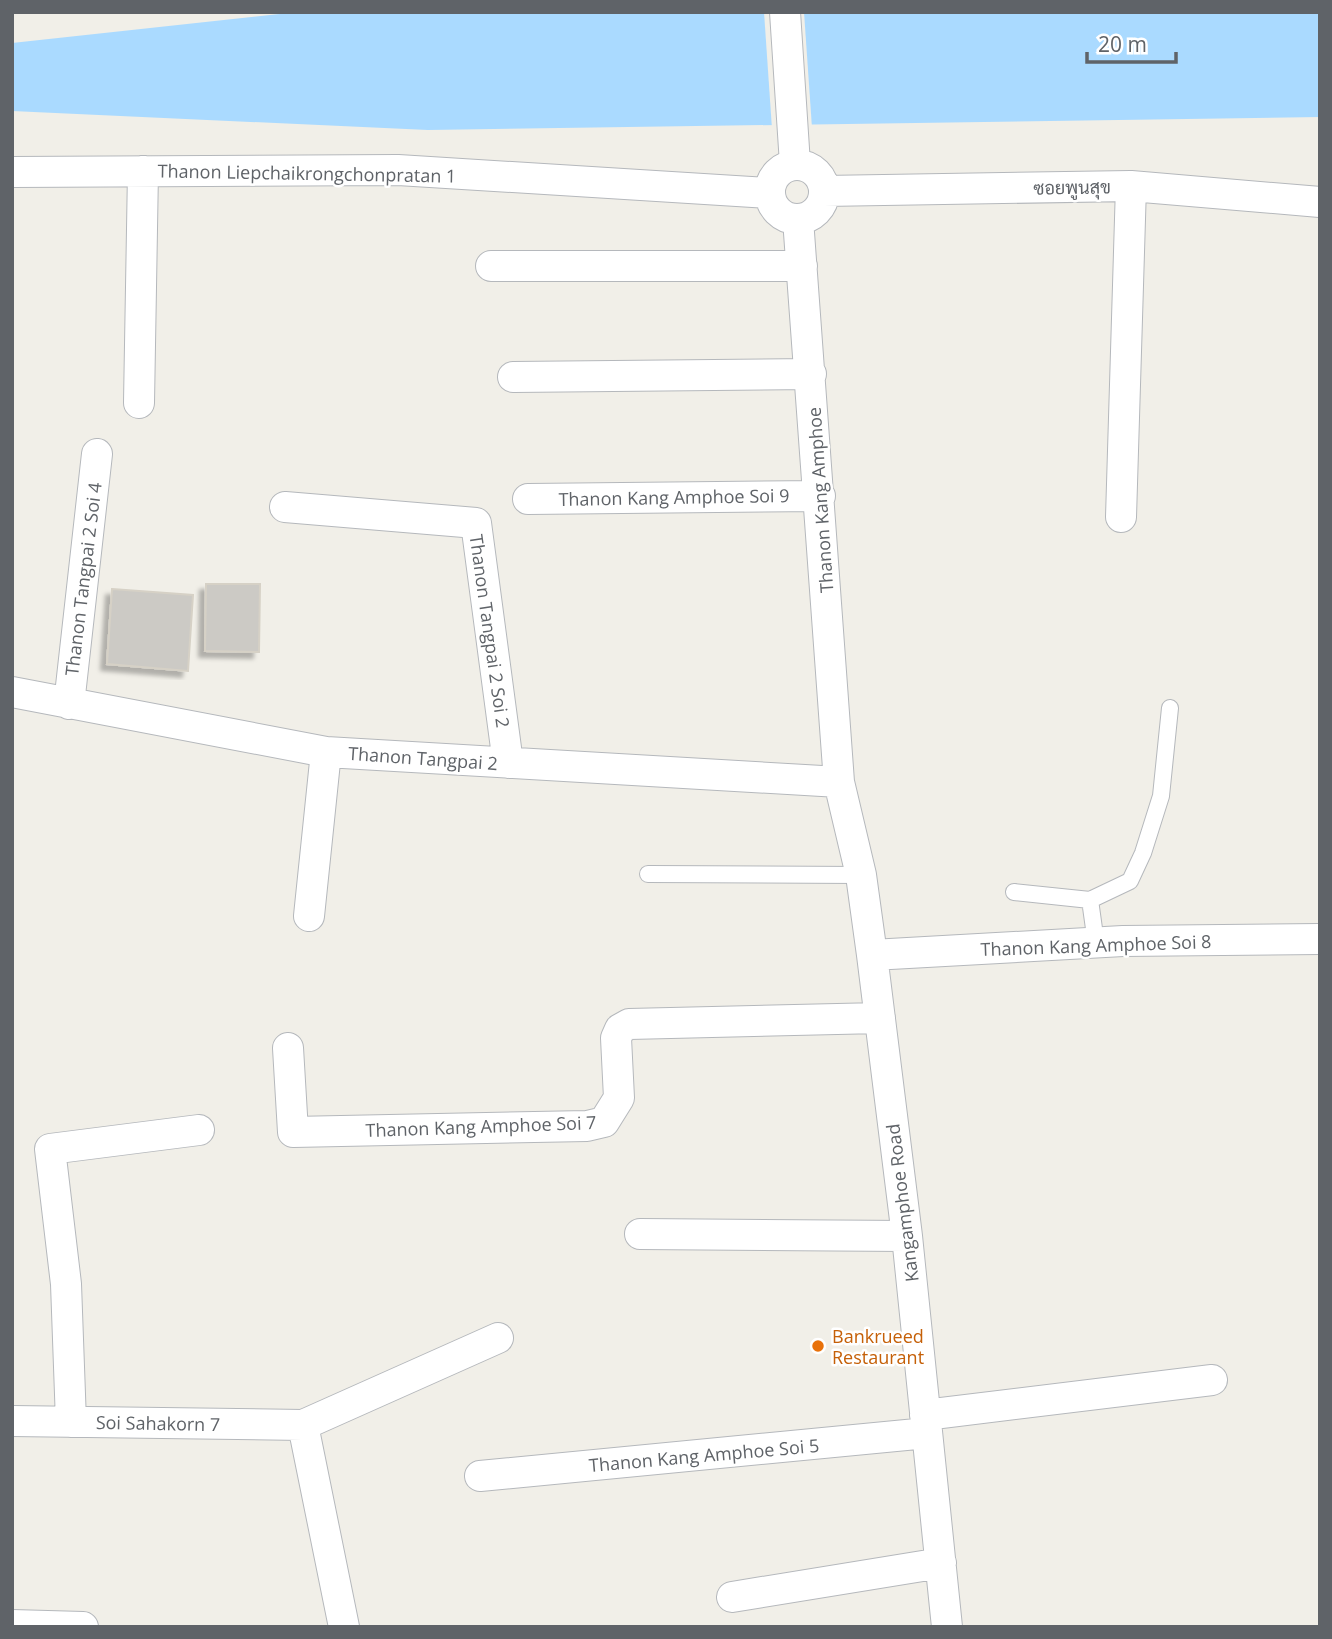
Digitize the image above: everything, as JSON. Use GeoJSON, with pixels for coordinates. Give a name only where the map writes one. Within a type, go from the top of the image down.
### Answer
{"type":"FeatureCollection","features":[{"type":"Feature","properties":{"kind":"street"},"geometry":{"type":"LineString","coordinates":[[785,12],[794,155],[785,167],[776,173],[769,193],[778,212],[788,218],[798,219],[817,210],[824,191],[815,172],[794,155]]}},
{"type":"Feature","properties":{"kind":"street","name":"Thanon Liepchaikrongchonpratan 1"},"geometry":{"type":"LineString","coordinates":[[12,172],[398,170],[769,193]]}},
{"type":"Feature","properties":{"kind":"street"},"geometry":{"type":"LineString","coordinates":[[139,403],[143,171]]}},
{"type":"Feature","properties":{"kind":"street"},"geometry":{"type":"LineString","coordinates":[[1121,517],[1131,186]]}},
{"type":"Feature","properties":{"kind":"street","name":"ซอยพูนสุข"},"geometry":{"type":"LineString","coordinates":[[824,191],[1131,186],[1320,202]]}},
{"type":"Feature","properties":{"kind":"street","name":"Thanon Kang Amphoe"},"geometry":{"type":"LineString","coordinates":[[798,219],[839,782]]}},
{"type":"Feature","properties":{"kind":"street"},"geometry":{"type":"LineString","coordinates":[[491,266],[802,266]]}},
{"type":"Feature","properties":{"kind":"street"},"geometry":{"type":"LineString","coordinates":[[513,377],[811,374]]}},
{"type":"Feature","properties":{"kind":"street","name":"Thanon Tangpai 2 Soi 4"},"geometry":{"type":"LineString","coordinates":[[69,704],[97,454]]}},
{"type":"Feature","properties":{"kind":"street","name":"Thanon Kang Amphoe Soi 9"},"geometry":{"type":"LineString","coordinates":[[528,499],[820,496]]}},
{"type":"Feature","properties":{"kind":"street","name":"Thanon Tangpai 2 Soi 2"},"geometry":{"type":"LineString","coordinates":[[285,508],[476,523],[508,763]]}},
{"type":"Feature","properties":{"kind":"street","name":"Thanon Tangpai 2"},"geometry":{"type":"LineString","coordinates":[[12,692],[327,752],[839,782]]}},
{"type":"Feature","properties":{"kind":"street"},"geometry":{"type":"LineString","coordinates":[[309,916],[327,752]]}},
{"type":"Feature","properties":{"kind":"street","name":"Kangamphoe Road"},"geometry":{"type":"LineString","coordinates":[[839,782],[861,875],[872,955],[907,1236],[947,1627]]}},
{"type":"Feature","properties":{"kind":"street","name":"Thanon Kang Amphoe Soi 8"},"geometry":{"type":"LineString","coordinates":[[872,955],[1096,943],[1320,939]]}},
{"type":"Feature","properties":{"kind":"street","name":"Thanon Kang Amphoe Soi 7"},"geometry":{"type":"LineString","coordinates":[[288,1048],[293,1132],[587,1125],[604,1122],[619,1098],[616,1038],[620,1029],[629,1024],[880,1018]]}},
{"type":"Feature","properties":{"kind":"street"},"geometry":{"type":"LineString","coordinates":[[71,1422],[66,1284],[50,1150],[199,1130]]}},
{"type":"Feature","properties":{"kind":"street"},"geometry":{"type":"LineString","coordinates":[[640,1234],[907,1236]]}},
{"type":"Feature","properties":{"kind":"street"},"geometry":{"type":"LineString","coordinates":[[344,1627],[303,1425],[498,1338]]}},
{"type":"Feature","properties":{"kind":"street","name":"Thanon Kang Amphoe Soi 5"},"geometry":{"type":"LineString","coordinates":[[480,1476],[926,1424],[1212,1380]]}},
{"type":"Feature","properties":{"kind":"street","name":"Soi Sahakorn 7"},"geometry":{"type":"LineString","coordinates":[[12,1422],[303,1425]]}},
{"type":"Feature","properties":{"kind":"street"},"geometry":{"type":"LineString","coordinates":[[732,1597],[941,1563]]}},
{"type":"Feature","properties":{"kind":"street"},"geometry":{"type":"LineString","coordinates":[[12,1625],[83,1627]]}},
{"type":"Feature","properties":{"kind":"lane"},"geometry":{"type":"LineString","coordinates":[[1014,892],[1090,900],[1130,881],[1143,853],[1161,796],[1170,708]]}},
{"type":"Feature","properties":{"kind":"lane"},"geometry":{"type":"LineString","coordinates":[[648,874],[861,875]]}},
{"type":"Feature","properties":{"kind":"lane"},"geometry":{"type":"LineString","coordinates":[[1090,900],[1096,943]]}},
{"type":"Feature","properties":{"kind":"water"},"geometry":{"type":"Polygon","coordinates":[[[298,12],[1320,12],[1320,117],[428,130],[12,111],[12,43],[298,12]]]}},
{"type":"Feature","properties":{"kind":"pier"},"geometry":{"type":"Polygon","coordinates":[[[764,12],[804,12],[812,128],[772,129],[764,12]]]}},
{"type":"Feature","properties":{"kind":"building"},"geometry":{"type":"Polygon","coordinates":[[[206,584],[260,584],[259,652],[205,651],[206,584]]]}},
{"type":"Feature","properties":{"kind":"building"},"geometry":{"type":"Polygon","coordinates":[[[112,589],[193,595],[188,671],[107,664],[112,589]]]}},
{"type":"Feature","properties":{"kind":"place","name":"Bankrueed Restaurant"},"geometry":{"type":"Point","coordinates":[818,1346]}}]}
